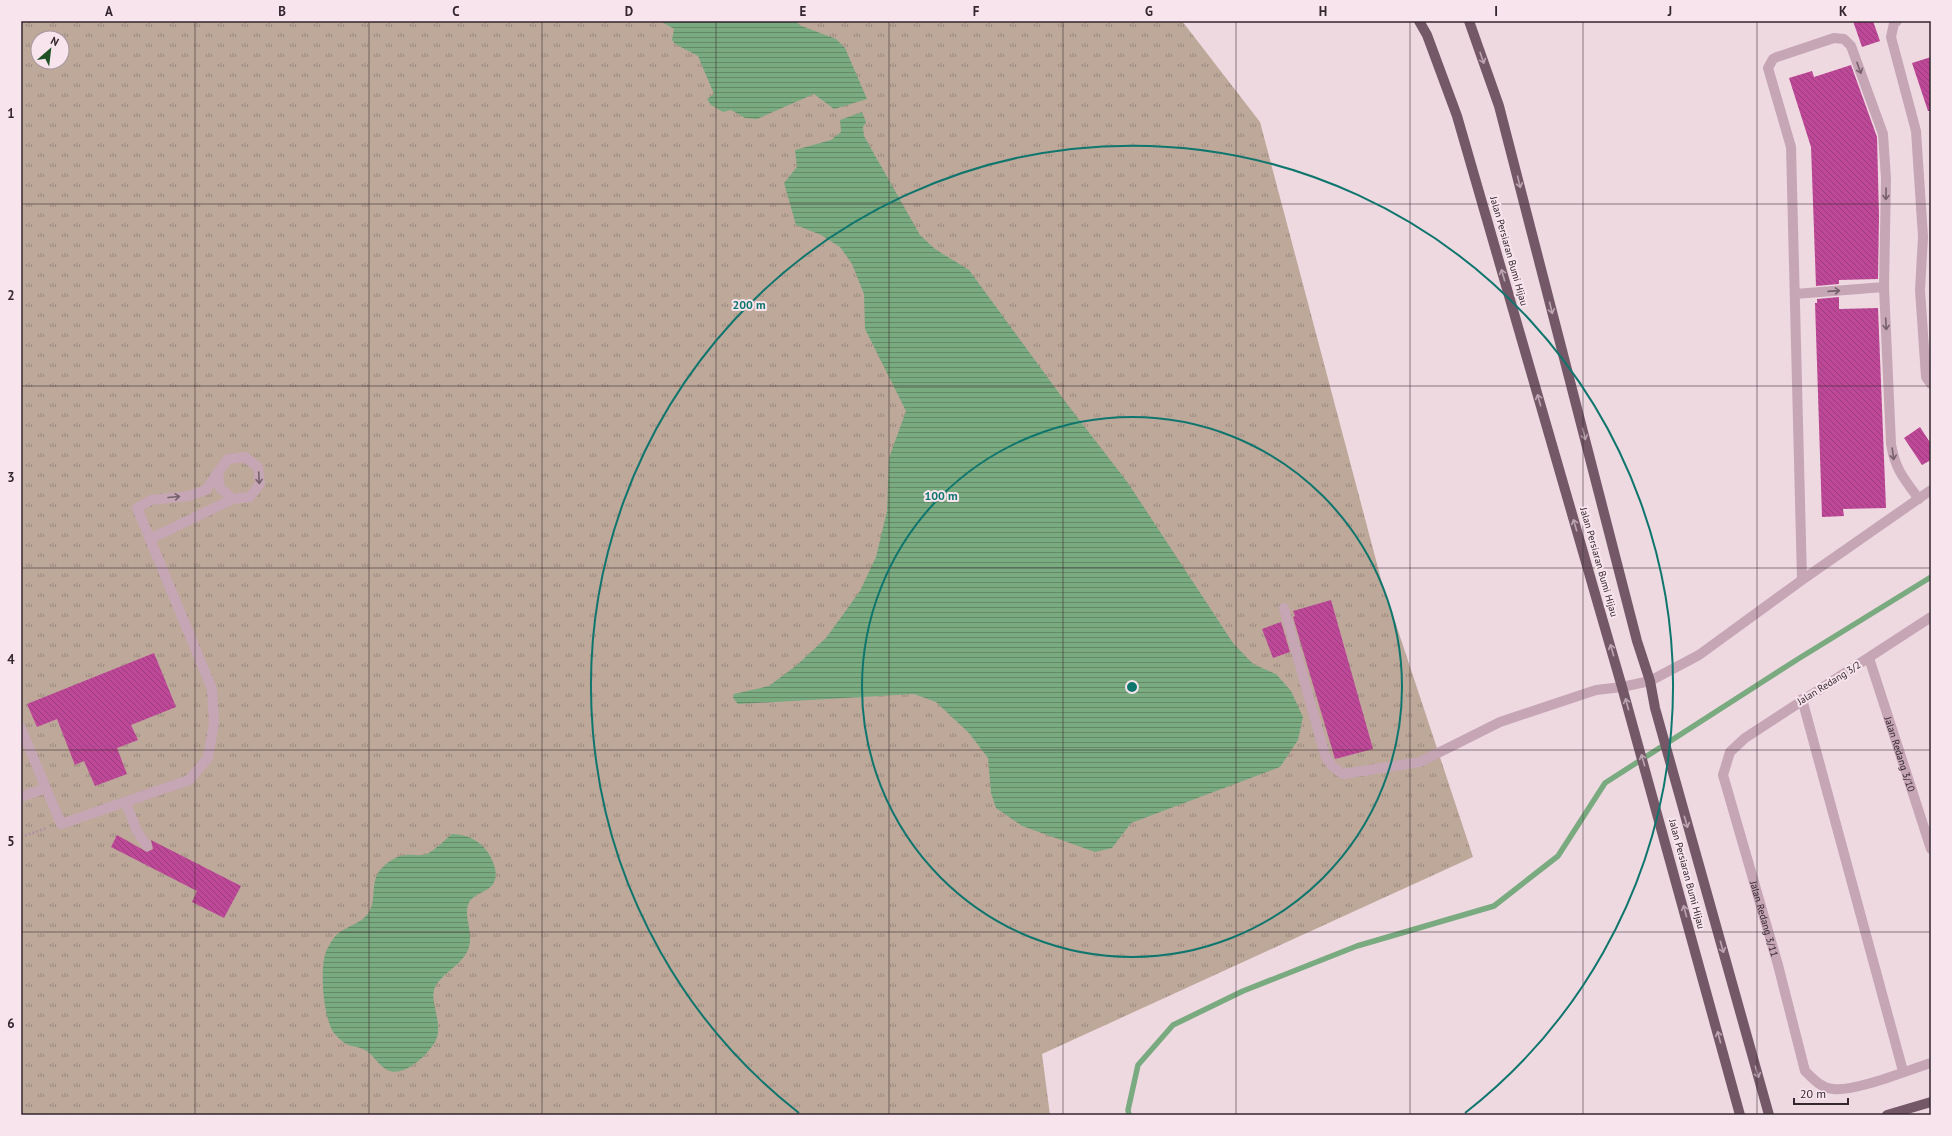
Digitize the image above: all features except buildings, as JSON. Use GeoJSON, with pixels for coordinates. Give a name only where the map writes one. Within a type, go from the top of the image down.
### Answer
{"type":"FeatureCollection","features":[{"type":"Feature","properties":{"kind":"main road","name":"Jalan Persiaran Bumi Hijau"},"geometry":{"type":"LineString","coordinates":[[1419,21],[1427,35],[1458,116],[1654,797],[1740,1115]]}},
{"type":"Feature","properties":{"kind":"main road","name":"Jalan Persiaran Bumi Hijau"},"geometry":{"type":"LineString","coordinates":[[1469,21],[1499,106],[1635,633],[1650,681],[1655,708],[1675,785],[1769,1115]]}},
{"type":"Feature","properties":{"kind":"main road"},"geometry":{"type":"LineString","coordinates":[[1887,1115],[1931,1102]]}},
{"type":"Feature","properties":{"kind":"street"},"geometry":{"type":"LineString","coordinates":[[1897,21],[1894,23],[1891,37],[1916,131],[1923,237],[1920,290],[1926,377],[1931,384]]}},
{"type":"Feature","properties":{"kind":"street"},"geometry":{"type":"LineString","coordinates":[[1802,580],[1791,147],[1768,68],[1773,59],[1777,57],[1839,37],[1844,39],[1851,46],[1883,134],[1886,179],[1884,287],[1894,460],[1900,474],[1918,499]]}},
{"type":"Feature","properties":{"kind":"street"},"geometry":{"type":"LineString","coordinates":[[1795,294],[1884,287]]}},
{"type":"Feature","properties":{"kind":"street"},"geometry":{"type":"LineString","coordinates":[[21,728],[61,824],[126,803],[189,780],[208,758],[214,723],[212,689],[137,508],[151,500],[188,496],[206,490],[228,459],[245,457],[258,467],[260,484],[250,497],[233,499],[150,539]]}},
{"type":"Feature","properties":{"kind":"street"},"geometry":{"type":"LineString","coordinates":[[218,472],[220,488],[233,499]]}},
{"type":"Feature","properties":{"kind":"street"},"geometry":{"type":"LineString","coordinates":[[1284,608],[1325,754],[1332,766],[1343,774],[1420,762],[1500,722],[1596,690],[1622,687],[1650,681],[1699,656],[1802,580],[1931,490]]}},
{"type":"Feature","properties":{"kind":"street","name":"Jalan Redang 3/2"},"geometry":{"type":"LineString","coordinates":[[1730,752],[1745,738],[1766,726],[1802,699],[1869,658],[1931,617]]}},
{"type":"Feature","properties":{"kind":"street","name":"Jalan Redang 3/10"},"geometry":{"type":"LineString","coordinates":[[1869,658],[1931,849]]}},
{"type":"Feature","properties":{"kind":"street"},"geometry":{"type":"LineString","coordinates":[[1802,699],[1903,1071],[1931,1063]]}},
{"type":"Feature","properties":{"kind":"street","name":"Jalan Redang 3/11"},"geometry":{"type":"LineString","coordinates":[[1730,752],[1723,775],[1775,957],[1805,1071],[1817,1083],[1832,1089],[1852,1088],[1903,1071]]}},
{"type":"Feature","properties":{"kind":"street"},"geometry":{"type":"LineString","coordinates":[[21,797],[46,788]]}},
{"type":"Feature","properties":{"kind":"street"},"geometry":{"type":"LineString","coordinates":[[126,803],[137,831],[147,846]]}},
{"type":"Feature","properties":{"kind":"path"},"geometry":{"type":"LineString","coordinates":[[21,837],[61,824]]}},
{"type":"Feature","properties":{"kind":"green space"},"geometry":{"type":"Polygon","coordinates":[[[21,21],[1182,21],[1260,122],[1381,579],[1473,857],[1042,1054],[1050,1115],[21,1115],[21,21]]]}},
{"type":"Feature","properties":{"kind":"shaded area"},"geometry":{"type":"Polygon","coordinates":[[[660,21],[796,21],[799,25],[836,39],[845,48],[867,99],[834,109],[814,94],[757,119],[745,118],[731,110],[723,112],[711,105],[707,99],[714,94],[698,56],[675,44],[672,40],[674,29],[660,21]]]}},
{"type":"Feature","properties":{"kind":"shaded area"},"geometry":{"type":"Polygon","coordinates":[[[862,112],[866,122],[863,127],[864,136],[920,235],[935,249],[969,270],[1064,400],[1128,483],[1233,643],[1253,664],[1276,674],[1291,691],[1303,717],[1298,740],[1280,767],[1131,823],[1112,848],[1095,852],[1022,826],[996,808],[991,793],[988,758],[969,733],[936,702],[914,694],[738,704],[733,698],[734,694],[769,686],[797,665],[826,638],[860,591],[876,557],[887,511],[889,458],[906,411],[865,329],[864,294],[852,264],[840,247],[821,235],[796,225],[784,183],[797,167],[795,150],[831,140],[841,132],[840,120],[862,112]]]}},
{"type":"Feature","properties":{"kind":"shaded area"},"geometry":{"type":"Polygon","coordinates":[[[452,834],[466,836],[478,842],[488,852],[494,865],[496,877],[490,887],[476,895],[470,901],[467,909],[470,936],[469,947],[462,959],[441,979],[434,990],[433,996],[438,1024],[437,1038],[425,1055],[413,1065],[406,1069],[393,1072],[384,1068],[371,1054],[365,1050],[343,1042],[332,1030],[326,1013],[324,1001],[323,966],[325,957],[327,949],[337,934],[361,921],[367,915],[372,904],[375,880],[377,874],[383,866],[389,861],[403,855],[424,855],[429,853],[452,834]]]}},
{"type":"Feature","properties":{"kind":"waterway"},"geometry":{"type":"LineString","coordinates":[[1129,1115],[1128,1110],[1138,1065],[1173,1025],[1243,991],[1357,946],[1494,906],[1558,856],[1605,783],[1798,659],[1931,577]]}}]}
